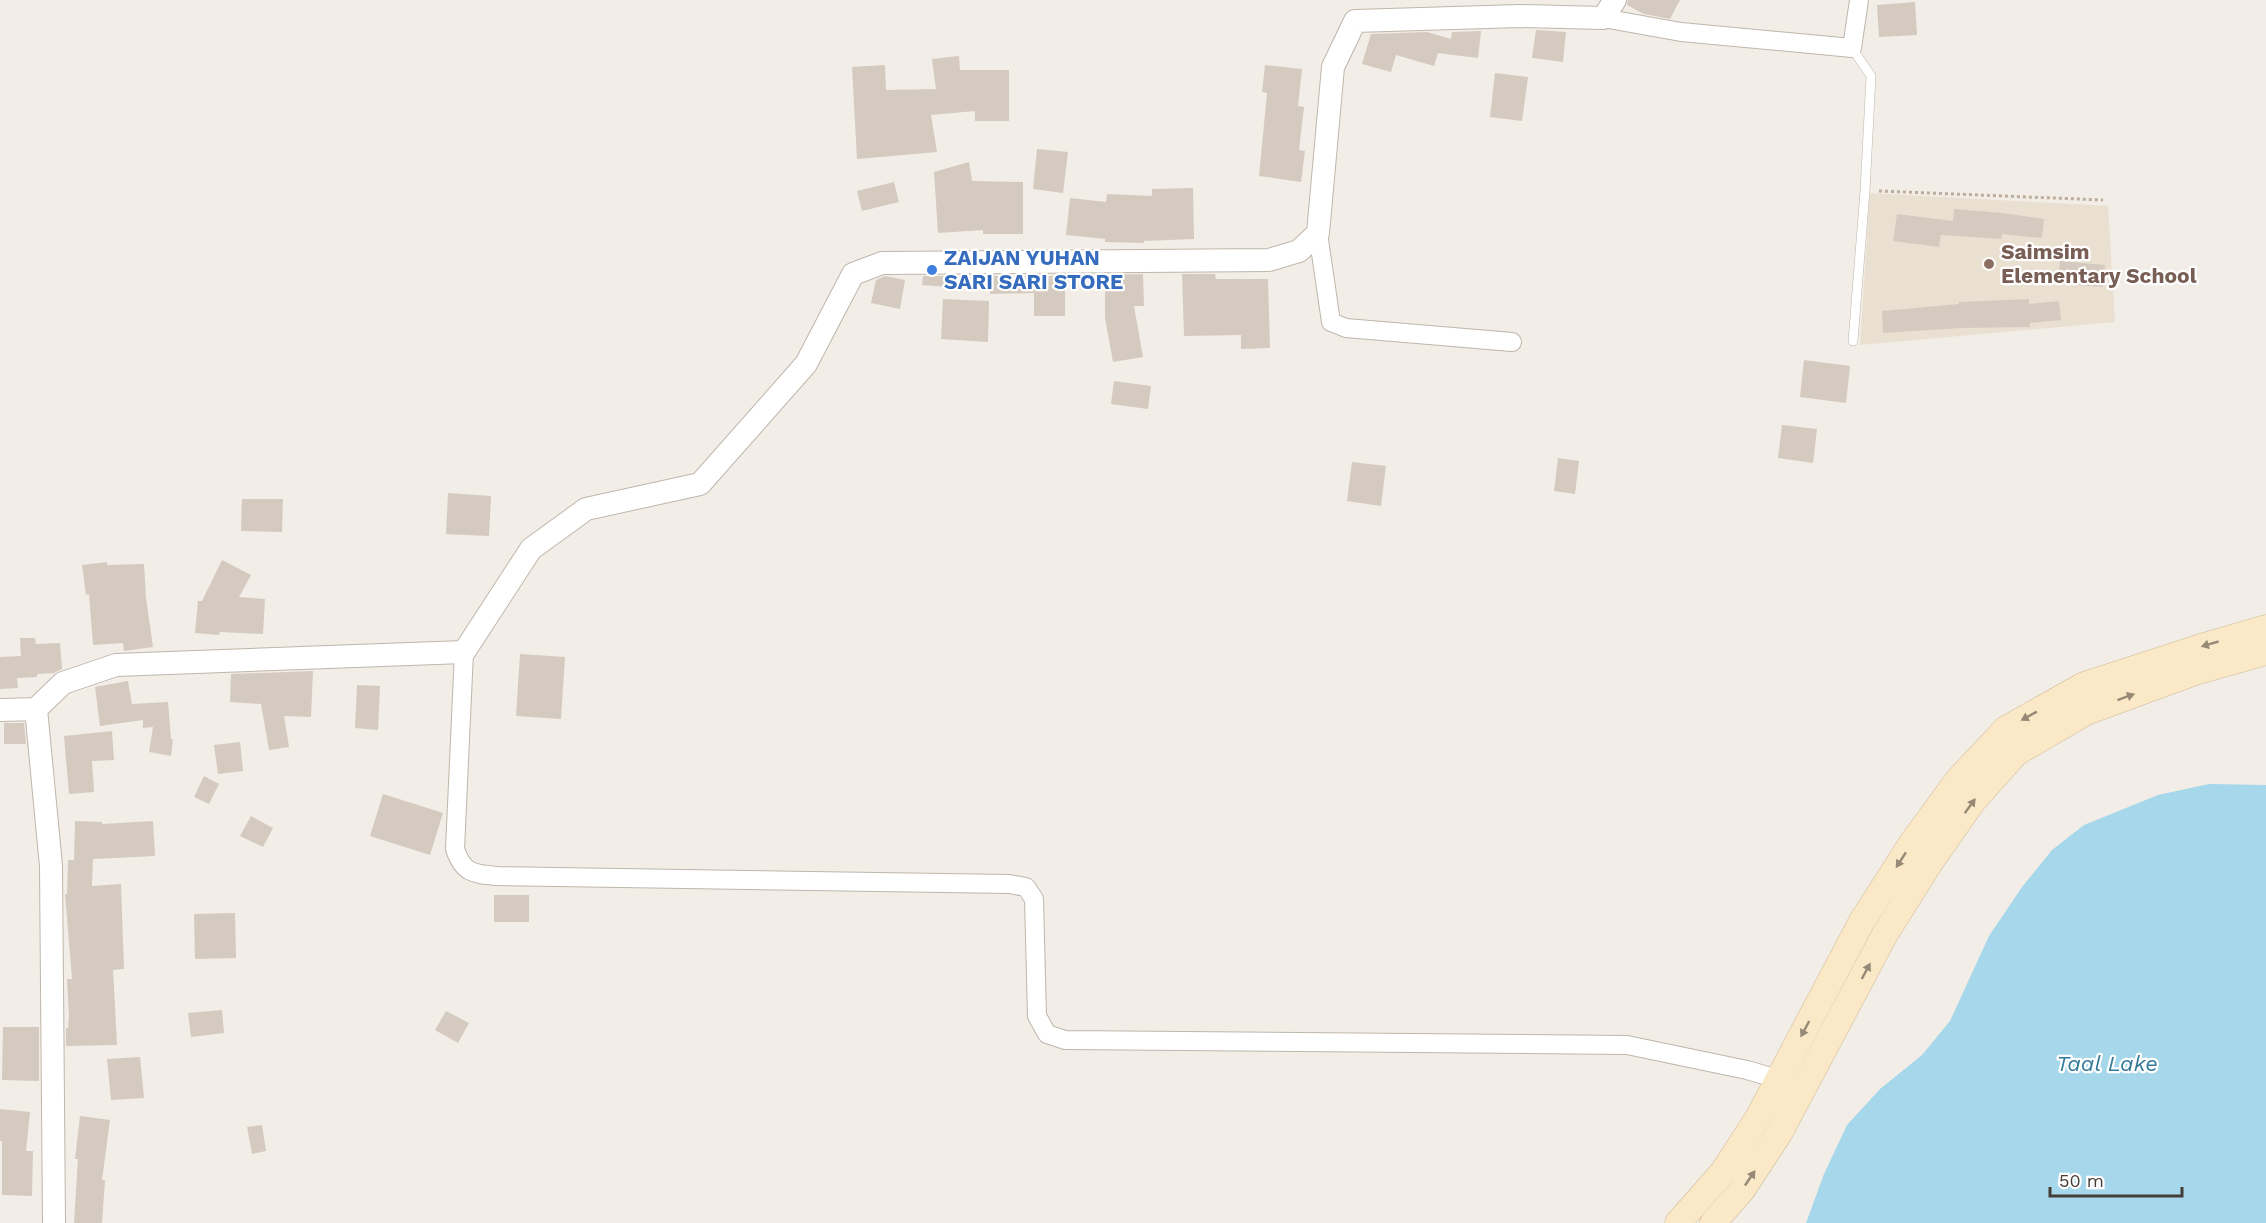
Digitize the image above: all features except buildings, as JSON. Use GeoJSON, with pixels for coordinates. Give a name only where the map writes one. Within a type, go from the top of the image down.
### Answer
{"type":"FeatureCollection","features":[{"type":"Feature","properties":{"kind":"main road"},"geometry":{"type":"LineString","coordinates":[[1678,1223],[1724,1172],[1758,1118],[1862,921],[1912,843],[1958,780],[2006,729],[2084,685],[2266,628]]}},
{"type":"Feature","properties":{"kind":"main road"},"geometry":{"type":"LineString","coordinates":[[1713,1223],[1742,1190],[1780,1132],[1885,934],[1931,861],[1973,801],[2016,753],[2086,712],[2196,672],[2266,652]]}},
{"type":"Feature","properties":{"kind":"street"},"geometry":{"type":"LineString","coordinates":[[1512,342],[1346,328],[1331,322],[1318,233],[1333,66],[1355,21],[1520,16],[1609,9],[1681,33],[1852,48],[1859,0]]}},
{"type":"Feature","properties":{"kind":"street"},"geometry":{"type":"LineString","coordinates":[[1318,233],[1299,251],[1269,260],[882,263],[853,274],[806,364],[700,484],[586,509],[531,549],[464,652],[455,849],[460,862],[474,874],[509,876],[1009,884],[1026,887],[1034,899],[1037,1016],[1047,1034],[1065,1040],[1627,1045],[1780,1078],[1803,1089]]}},
{"type":"Feature","properties":{"kind":"street"},"geometry":{"type":"LineString","coordinates":[[0,710],[36,709],[63,682],[116,665],[464,652]]}},
{"type":"Feature","properties":{"kind":"street"},"geometry":{"type":"LineString","coordinates":[[36,709],[51,866],[54,1223]]}},
{"type":"Feature","properties":{"kind":"lane"},"geometry":{"type":"LineString","coordinates":[[1852,48],[1871,76],[1865,191],[1853,340]]}},
{"type":"Feature","properties":{"kind":"path"},"geometry":{"type":"LineString","coordinates":[[1865,191],[2103,200]]}},
{"type":"Feature","properties":{"kind":"shaded area","name":"Saimsim Elementary School"},"geometry":{"type":"Polygon","coordinates":[[[1870,193],[2108,206],[2115,322],[1860,345],[1870,193]]]}},
{"type":"Feature","properties":{"kind":"water","name":"Taal Lake"},"geometry":{"type":"Polygon","coordinates":[[[2209,784],[2266,785],[2266,1223],[1806,1223],[1824,1174],[1847,1125],[1880,1089],[1922,1055],[1950,1021],[1989,936],[2022,887],[2052,850],[2084,825],[2158,795],[2209,784]]]}},
{"type":"Feature","properties":{"kind":"place","name":"Saimsim Elementary School"},"geometry":{"type":"Point","coordinates":[1989,264]}},
{"type":"Feature","properties":{"kind":"place","name":"ZAIJAN YUHAN SARI SARI STORE"},"geometry":{"type":"Point","coordinates":[932,270]}}]}
